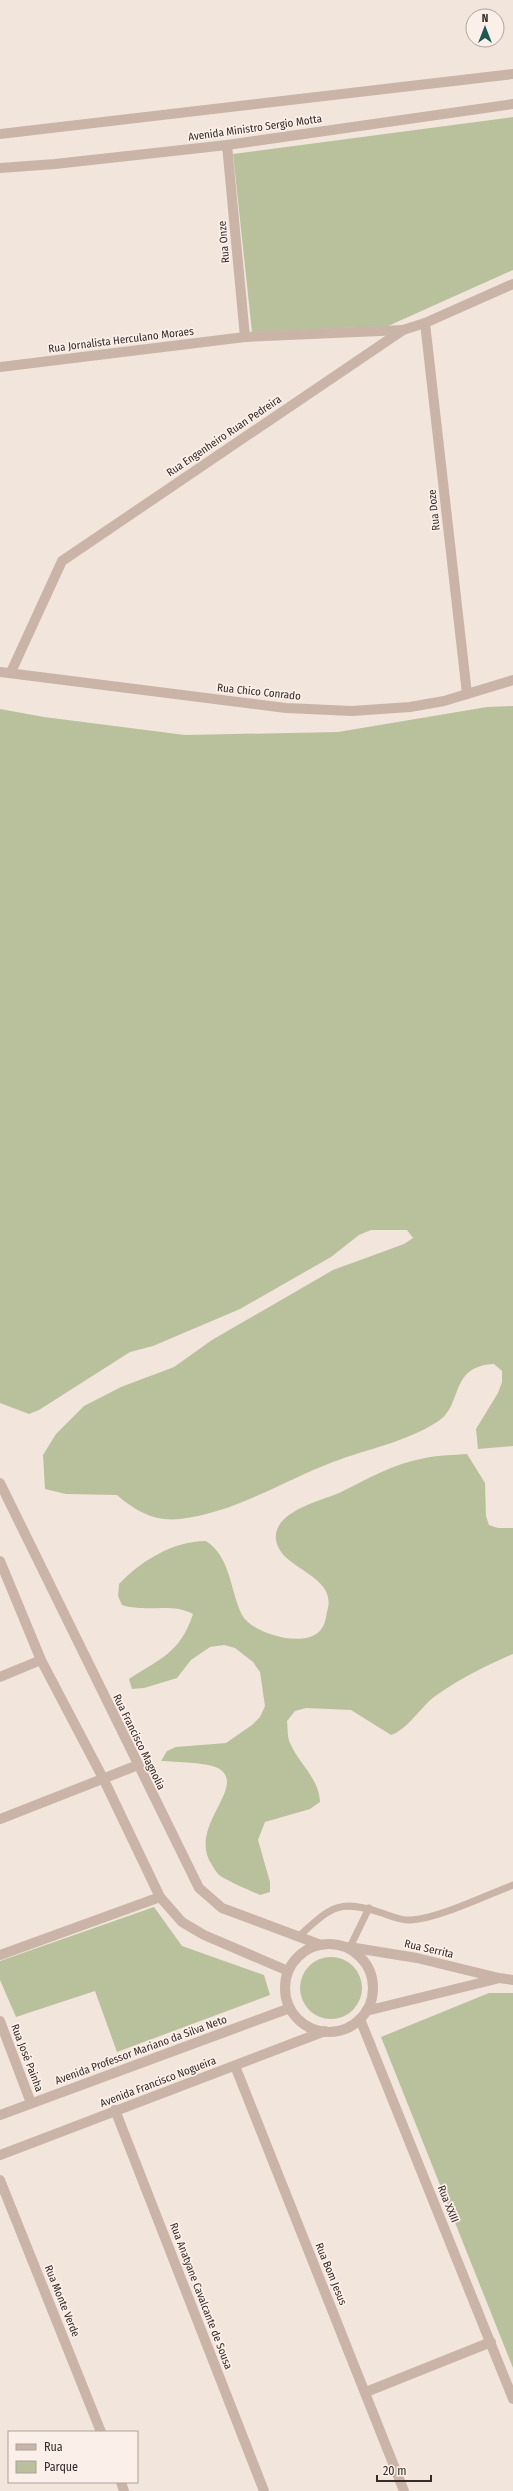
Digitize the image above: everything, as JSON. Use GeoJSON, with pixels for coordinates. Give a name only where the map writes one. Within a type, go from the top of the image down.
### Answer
{"type":"FeatureCollection","features":[{"type":"Feature","properties":{"kind":"street","name":"Avenida Ministro Sergio Motta"},"geometry":{"type":"LineString","coordinates":[[0,134],[513,74]]}},
{"type":"Feature","properties":{"kind":"street","name":"Avenida Ministro Sergio Motta"},"geometry":{"type":"LineString","coordinates":[[0,168],[55,164],[227,145],[513,104]]}},
{"type":"Feature","properties":{"kind":"street","name":"Rua Onze"},"geometry":{"type":"LineString","coordinates":[[227,145],[245,337]]}},
{"type":"Feature","properties":{"kind":"street","name":"Rua Engenheiro Ruan Pedreira"},"geometry":{"type":"LineString","coordinates":[[11,672],[62,560],[403,330],[425,323],[513,284]]}},
{"type":"Feature","properties":{"kind":"street","name":"Rua Doze"},"geometry":{"type":"LineString","coordinates":[[425,323],[467,694]]}},
{"type":"Feature","properties":{"kind":"street","name":"Rua Jornalista Herculano Moraes"},"geometry":{"type":"LineString","coordinates":[[0,367],[245,337],[403,330]]}},
{"type":"Feature","properties":{"kind":"street","name":"Rua Chico Conrado"},"geometry":{"type":"LineString","coordinates":[[0,672],[11,672],[286,708],[352,711],[410,707],[467,694],[513,680]]}},
{"type":"Feature","properties":{"kind":"street","name":"Rua Francisco Magnolia"},"geometry":{"type":"LineString","coordinates":[[0,1483],[192,1877],[209,1899],[235,1914],[321,1945]]}},
{"type":"Feature","properties":{"kind":"street"},"geometry":{"type":"LineString","coordinates":[[0,1561],[42,1660],[104,1780],[160,1897],[182,1922],[204,1935],[288,1971],[285,1983],[286,1996],[290,2008],[299,2020],[311,2028],[325,2031],[344,2028],[363,2015],[499,1978]]}},
{"type":"Feature","properties":{"kind":"street"},"geometry":{"type":"LineString","coordinates":[[0,1677],[42,1660]]}},
{"type":"Feature","properties":{"kind":"street"},"geometry":{"type":"LineString","coordinates":[[0,1819],[104,1780],[138,1765]]}},
{"type":"Feature","properties":{"kind":"street"},"geometry":{"type":"LineString","coordinates":[[0,1955],[160,1897]]}},
{"type":"Feature","properties":{"kind":"street","name":"Rua Serrita"},"geometry":{"type":"LineString","coordinates":[[288,1971],[296,1959],[307,1950],[321,1945],[345,1946],[417,1958],[513,1980]]}},
{"type":"Feature","properties":{"kind":"street","name":"Rua Serrita"},"geometry":{"type":"LineString","coordinates":[[345,1946],[358,1955],[370,1972],[373,1992],[363,2015]]}},
{"type":"Feature","properties":{"kind":"street","name":"Avenida Professor Mariano da Silva Neto"},"geometry":{"type":"LineString","coordinates":[[0,2114],[290,2008]]}},
{"type":"Feature","properties":{"kind":"street","name":"Rua XXIII"},"geometry":{"type":"LineString","coordinates":[[363,2015],[513,2399]]}},
{"type":"Feature","properties":{"kind":"street","name":"Rua José Painha"},"geometry":{"type":"LineString","coordinates":[[0,2021],[31,2103]]}},
{"type":"Feature","properties":{"kind":"street","name":"Avenida Francisco Nogueira"},"geometry":{"type":"LineString","coordinates":[[0,2155],[325,2031]]}},
{"type":"Feature","properties":{"kind":"street","name":"Rua Bom Jesus"},"geometry":{"type":"LineString","coordinates":[[235,2066],[366,2392],[404,2491]]}},
{"type":"Feature","properties":{"kind":"street","name":"Rua Anatyane Cavalcante de Sousa"},"geometry":{"type":"LineString","coordinates":[[115,2110],[264,2491]]}},
{"type":"Feature","properties":{"kind":"street","name":"Rua Monte Verde"},"geometry":{"type":"LineString","coordinates":[[0,2180],[101,2431]]}},
{"type":"Feature","properties":{"kind":"street"},"geometry":{"type":"LineString","coordinates":[[366,2392],[491,2342]]}},
{"type":"Feature","properties":{"kind":"lane"},"geometry":{"type":"LineString","coordinates":[[298,1936],[323,1914],[336,1908],[349,1905],[369,1908],[400,1919],[417,1920],[513,1885]]}},
{"type":"Feature","properties":{"kind":"lane"},"geometry":{"type":"LineString","coordinates":[[345,1946],[369,1908]]}},
{"type":"Feature","properties":{"kind":"green space"},"geometry":{"type":"Polygon","coordinates":[[[513,117],[513,270],[388,326],[252,332],[233,154],[513,117]]]}},
{"type":"Feature","properties":{"kind":"green space"},"geometry":{"type":"Polygon","coordinates":[[[513,706],[513,1446],[478,1449],[476,1429],[498,1393],[502,1382],[502,1371],[494,1364],[479,1366],[469,1372],[463,1379],[451,1406],[445,1415],[425,1429],[399,1440],[333,1462],[239,1503],[200,1516],[180,1519],[162,1519],[138,1510],[117,1495],[66,1494],[45,1489],[43,1455],[56,1434],[84,1406],[121,1387],[174,1367],[212,1340],[333,1270],[404,1244],[413,1238],[407,1230],[371,1230],[359,1235],[331,1257],[240,1309],[153,1346],[130,1352],[39,1410],[29,1414],[0,1403],[0,709],[44,717],[185,735],[338,732],[487,707],[513,706]]]}},
{"type":"Feature","properties":{"kind":"green space"},"geometry":{"type":"Polygon","coordinates":[[[467,1454],[485,1483],[486,1516],[489,1525],[498,1528],[513,1528],[513,1654],[472,1673],[443,1690],[434,1697],[408,1724],[391,1735],[351,1710],[306,1708],[295,1711],[287,1721],[289,1741],[312,1778],[319,1793],[320,1802],[310,1809],[265,1822],[258,1840],[270,1882],[270,1892],[260,1895],[224,1878],[218,1874],[212,1865],[206,1851],[206,1837],[210,1824],[226,1788],[226,1778],[221,1770],[209,1765],[161,1761],[167,1751],[176,1747],[226,1743],[252,1725],[260,1717],[265,1706],[260,1672],[253,1662],[235,1648],[224,1645],[210,1647],[191,1660],[177,1678],[144,1688],[132,1689],[129,1679],[160,1659],[175,1646],[182,1638],[193,1614],[185,1610],[168,1608],[140,1608],[122,1605],[118,1596],[119,1584],[147,1560],[158,1554],[182,1544],[206,1541],[214,1548],[225,1565],[238,1606],[242,1615],[248,1622],[257,1629],[281,1637],[294,1639],[306,1638],[315,1635],[324,1624],[328,1608],[328,1597],[323,1587],[316,1579],[287,1558],[280,1550],[276,1540],[277,1530],[281,1522],[299,1509],[339,1493],[380,1472],[402,1464],[430,1457],[467,1454]]]}},
{"type":"Feature","properties":{"kind":"green space"},"geometry":{"type":"Polygon","coordinates":[[[154,1907],[182,1946],[264,1975],[270,1995],[117,2052],[95,1991],[16,2017],[0,1980],[0,1961],[154,1907]]]}},
{"type":"Feature","properties":{"kind":"green space"},"geometry":{"type":"Polygon","coordinates":[[[331,1957],[343,1960],[353,1966],[359,1976],[362,1988],[359,2000],[353,2010],[343,2016],[331,2019],[319,2016],[309,2010],[303,2000],[300,1988],[303,1976],[309,1966],[319,1960],[331,1957]]]}},
{"type":"Feature","properties":{"kind":"green space"},"geometry":{"type":"Polygon","coordinates":[[[489,1993],[513,1993],[513,2368],[381,2037],[489,1993]]]}}]}
